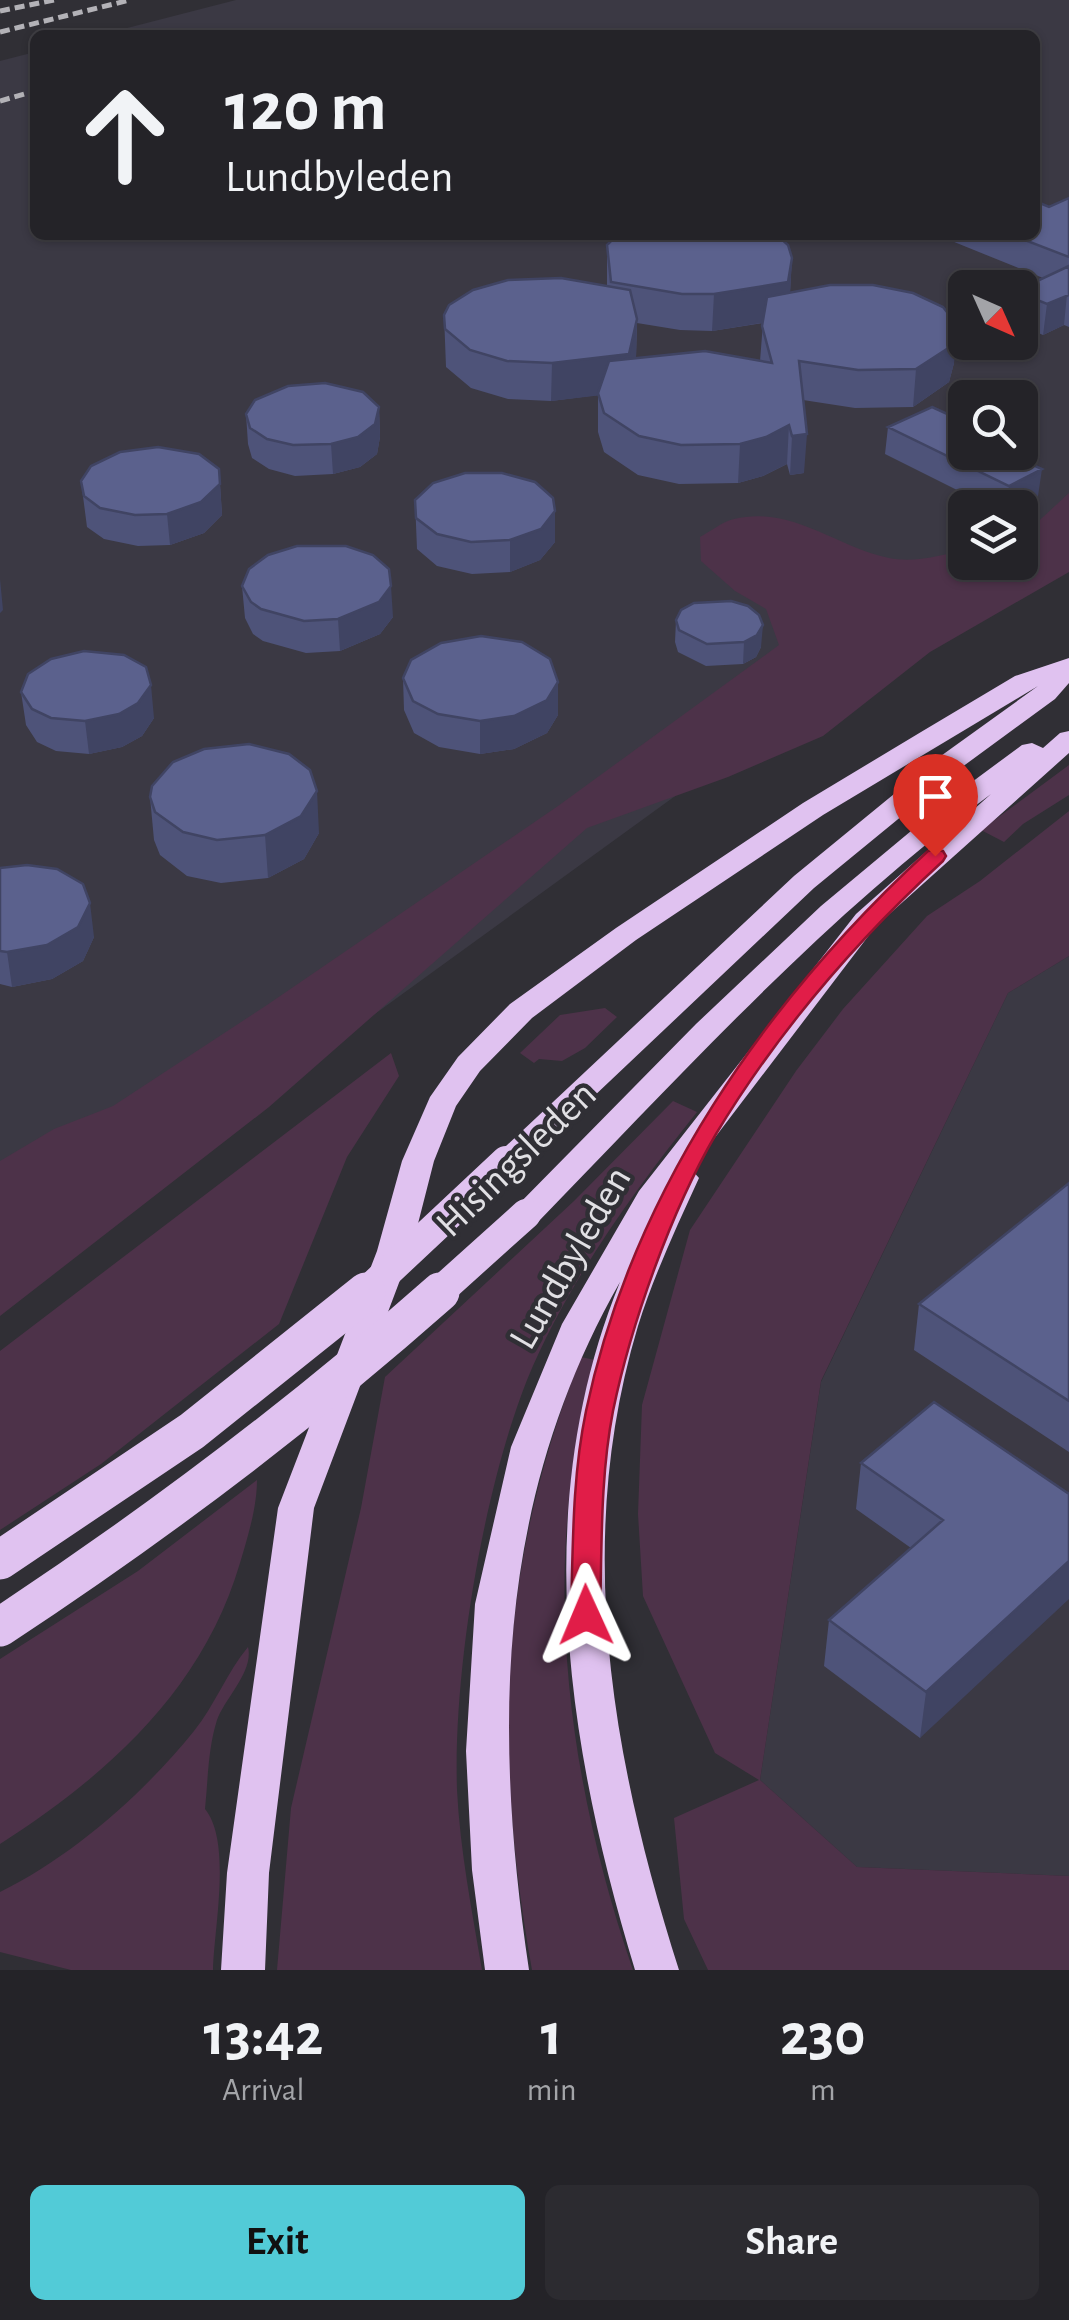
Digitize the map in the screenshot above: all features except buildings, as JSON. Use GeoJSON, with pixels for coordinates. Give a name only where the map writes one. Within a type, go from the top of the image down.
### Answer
{"type":"FeatureCollection","features":[{"type":"Feature","properties":{"kind":"highway"},"geometry":{"type":"LineString","coordinates":[[243,1970],[248,1887],[296,1508],[394,1251],[418,1161],[442,1104],[469,1064],[521,1012],[626,934],[813,809],[1024,682],[1069,667]]}},
{"type":"Feature","properties":{"kind":"highway","name":"Hisingsleden"},"geometry":{"type":"LineString","coordinates":[[0,1560],[89,1505],[216,1414],[372,1287],[804,882],[948,764],[1046,693],[1069,667]]}},
{"type":"Feature","properties":{"kind":"highway","name":"Hisingsleden"},"geometry":{"type":"LineString","coordinates":[[0,1627],[128,1542],[404,1326],[526,1214],[846,898],[912,840],[996,775],[1069,728]]}},
{"type":"Feature","properties":{"kind":"highway","name":"Lundbyleden"},"geometry":{"type":"LineString","coordinates":[[507,1970],[493,1870],[486,1750],[494,1604],[519,1481],[548,1392],[598,1286],[651,1200],[866,920],[1069,739]]}},
{"type":"Feature","properties":{"kind":"highway"},"geometry":{"type":"LineString","coordinates":[[658,1970],[613,1820],[596,1734],[586,1643],[585,1558],[600,1412],[620,1327],[654,1239],[704,1133]]}},
{"type":"Feature","properties":{"kind":"shaded area"},"geometry":{"type":"Polygon","coordinates":[[[236,0],[1069,0],[1069,547],[1038,566],[1038,490],[948,490],[948,580],[1016,580],[700,778],[0,1286],[0,61],[30,53],[30,240],[1040,240],[1040,30],[119,30],[236,0]]]}},
{"type":"Feature","properties":{"kind":"shaded area"},"geometry":{"type":"Polygon","coordinates":[[[1069,493],[1069,572],[930,652],[823,736],[728,777],[587,828],[269,1107],[0,1316],[0,1161],[54,1129],[113,1106],[267,1005],[558,806],[779,645],[766,609],[735,591],[701,561],[700,537],[734,519],[775,518],[889,558],[918,559],[948,553],[948,580],[1038,580],[1038,522],[1069,493]]]}},
{"type":"Feature","properties":{"kind":"shaded area"},"geometry":{"type":"Polygon","coordinates":[[[1069,765],[1069,795],[1023,824],[1004,842],[981,830],[1069,765]]]}},
{"type":"Feature","properties":{"kind":"shaded area"},"geometry":{"type":"Polygon","coordinates":[[[1069,811],[1069,956],[1008,993],[821,1381],[760,1780],[857,1867],[1069,1876],[1069,1970],[708,1970],[684,1919],[674,1818],[759,1780],[715,1753],[643,1596],[638,1514],[642,1405],[690,1230],[796,1071],[843,1009],[927,916],[980,881],[1069,811]]]}},
{"type":"Feature","properties":{"kind":"shaded area"},"geometry":{"type":"Polygon","coordinates":[[[1069,956],[1069,1876],[857,1867],[760,1780],[821,1382],[1008,993],[1069,956]]]}},
{"type":"Feature","properties":{"kind":"shaded area"},"geometry":{"type":"Polygon","coordinates":[[[605,1008],[617,1017],[585,1048],[562,1061],[539,1059],[534,1063],[520,1053],[560,1015],[605,1008]]]}},
{"type":"Feature","properties":{"kind":"shaded area"},"geometry":{"type":"Polygon","coordinates":[[[391,1053],[399,1076],[347,1157],[279,1324],[101,1464],[0,1530],[0,1351],[391,1053]]]}},
{"type":"Feature","properties":{"kind":"shaded area"},"geometry":{"type":"Polygon","coordinates":[[[673,1101],[697,1112],[603,1240],[543,1344],[511,1425],[484,1527],[466,1637],[457,1743],[461,1835],[482,1970],[277,1970],[291,1808],[361,1508],[385,1377],[574,1201],[673,1101]]]}},
{"type":"Feature","properties":{"kind":"shaded area"},"geometry":{"type":"Polygon","coordinates":[[[581,1357],[595,1360],[578,1430],[566,1535],[567,1662],[584,1787],[597,1848],[633,1970],[532,1970],[512,1811],[508,1734],[519,1585],[553,1434],[581,1357]]]}},
{"type":"Feature","properties":{"kind":"shaded area"},"geometry":{"type":"Polygon","coordinates":[[[257,1480],[249,1532],[223,1608],[176,1689],[114,1758],[78,1789],[0,1844],[0,1659],[138,1571],[257,1480]]]}},
{"type":"Feature","properties":{"kind":"shaded area"},"geometry":{"type":"Polygon","coordinates":[[[248,1647],[243,1675],[217,1720],[209,1764],[205,1809],[218,1842],[220,1863],[213,1970],[71,1970],[0,1952],[0,1892],[80,1842],[152,1778],[201,1721],[248,1647]]]}},
{"type":"Feature","properties":{"kind":"railway"},"geometry":{"type":"LineString","coordinates":[[0,11],[54,0]]}},
{"type":"Feature","properties":{"kind":"railway"},"geometry":{"type":"LineString","coordinates":[[0,32],[130,0]]}},
{"type":"Feature","properties":{"kind":"railway"},"geometry":{"type":"LineString","coordinates":[[0,101],[30,92]]}},
{"type":"Feature","properties":{"kind":"route"},"geometry":{"type":"LineString","coordinates":[[586,1615],[590,1481],[600,1412],[620,1327],[654,1239],[704,1133],[773,1037],[866,920],[935,856]]}}]}
